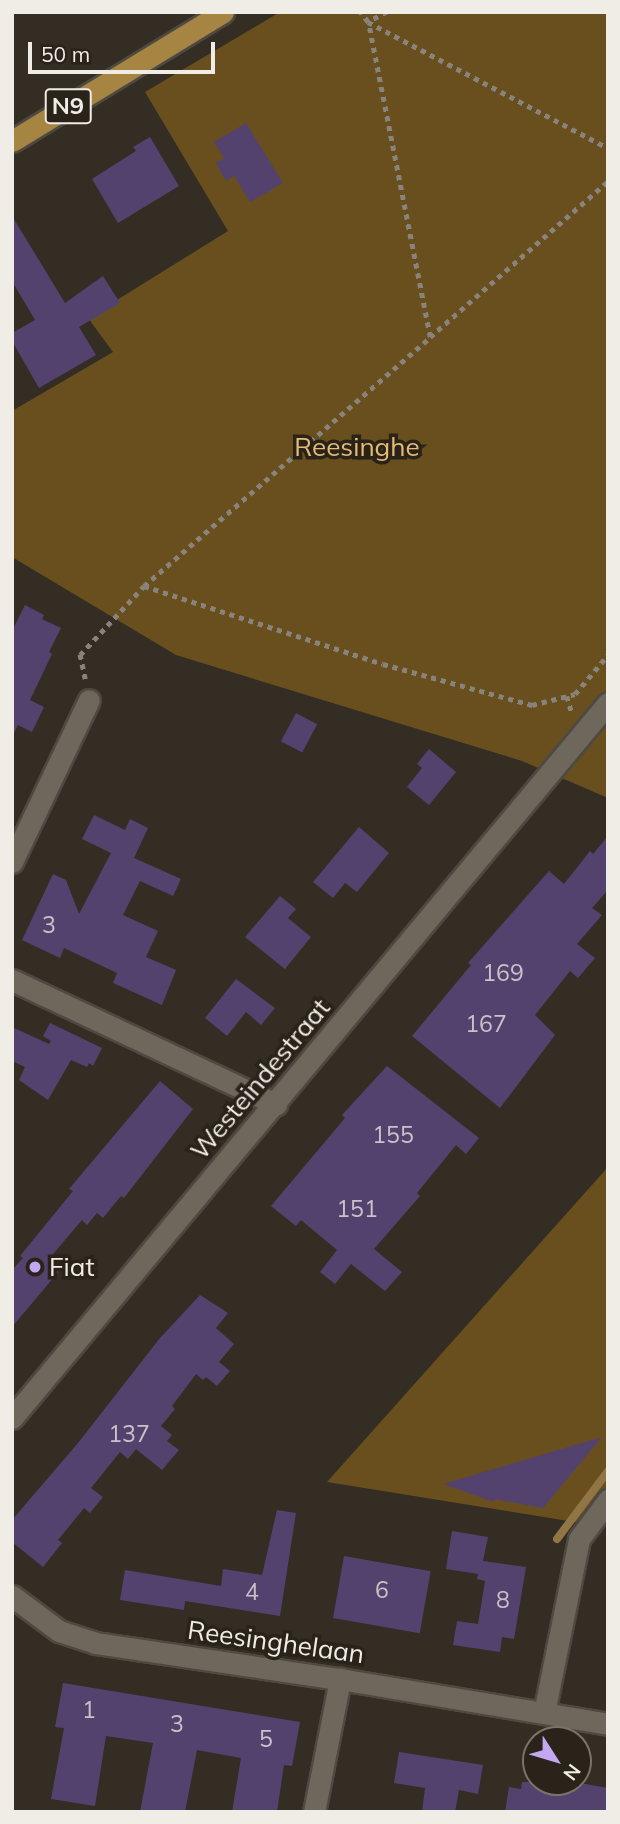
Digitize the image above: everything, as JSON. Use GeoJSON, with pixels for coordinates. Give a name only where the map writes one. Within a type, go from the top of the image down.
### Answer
{"type":"FeatureCollection","features":[{"type":"Feature","properties":{"kind":"main road","name":"N9"},"geometry":{"type":"LineString","coordinates":[[12,141],[223,12]]}},
{"type":"Feature","properties":{"kind":"street"},"geometry":{"type":"LineString","coordinates":[[12,862],[89,700]]}},
{"type":"Feature","properties":{"kind":"street","name":"Westeindestraat"},"geometry":{"type":"LineString","coordinates":[[12,1418],[608,703]]}},
{"type":"Feature","properties":{"kind":"street"},"geometry":{"type":"LineString","coordinates":[[12,980],[276,1104]]}},
{"type":"Feature","properties":{"kind":"street"},"geometry":{"type":"LineString","coordinates":[[544,1713],[579,1539],[608,1500]]}},
{"type":"Feature","properties":{"kind":"street","name":"Reesinghelaan"},"geometry":{"type":"LineString","coordinates":[[12,1596],[59,1631],[94,1643],[340,1679],[608,1724]]}},
{"type":"Feature","properties":{"kind":"street"},"geometry":{"type":"LineString","coordinates":[[314,1812],[340,1679]]}},
{"type":"Feature","properties":{"kind":"path"},"geometry":{"type":"LineString","coordinates":[[360,12],[368,22],[608,148]]}},
{"type":"Feature","properties":{"kind":"path"},"geometry":{"type":"LineString","coordinates":[[368,22],[387,12]]}},
{"type":"Feature","properties":{"kind":"path"},"geometry":{"type":"LineString","coordinates":[[368,22],[430,337]]}},
{"type":"Feature","properties":{"kind":"path"},"geometry":{"type":"LineString","coordinates":[[89,700],[80,655],[144,586],[608,181]]}},
{"type":"Feature","properties":{"kind":"path"},"geometry":{"type":"LineString","coordinates":[[144,586],[383,664],[532,705],[575,694],[608,655]]}},
{"type":"Feature","properties":{"kind":"green space","name":"Reesinghe"},"geometry":{"type":"Polygon","coordinates":[[[280,12],[608,12],[608,798],[522,761],[176,655],[12,557],[12,411],[113,352],[88,318],[228,231],[145,92],[280,12]]]}},
{"type":"Feature","properties":{"kind":"green space"},"geometry":{"type":"Polygon","coordinates":[[[608,1167],[608,1485],[581,1523],[327,1482],[608,1167]]]}},
{"type":"Feature","properties":{"kind":"building"},"geometry":{"type":"Polygon","coordinates":[[[246,123],[283,183],[250,202],[234,176],[226,181],[216,163],[224,158],[214,142],[246,123]]]}},
{"type":"Feature","properties":{"kind":"building"},"geometry":{"type":"Polygon","coordinates":[[[150,137],[179,186],[118,223],[92,179],[136,151],[133,147],[150,137]]]}},
{"type":"Feature","properties":{"kind":"building"},"geometry":{"type":"Polygon","coordinates":[[[12,216],[65,303],[103,276],[120,303],[79,327],[96,355],[39,388],[12,341],[12,333],[35,320],[12,281],[12,216]]]}},
{"type":"Feature","properties":{"kind":"building"},"geometry":{"type":"Polygon","coordinates":[[[25,605],[44,615],[42,619],[61,628],[30,700],[44,707],[32,732],[18,725],[12,737],[12,631],[25,605]]]}},
{"type":"Feature","properties":{"kind":"building"},"geometry":{"type":"Polygon","coordinates":[[[296,713],[317,724],[302,753],[281,741],[296,713]]]}},
{"type":"Feature","properties":{"kind":"building"},"geometry":{"type":"Polygon","coordinates":[[[429,749],[456,772],[429,805],[407,787],[422,768],[417,764],[429,749]]]}},
{"type":"Feature","properties":{"kind":"building"},"geometry":{"type":"Polygon","coordinates":[[[94,815],[125,830],[130,819],[148,828],[134,858],[181,879],[173,896],[140,881],[123,915],[158,931],[146,957],[176,970],[162,1005],[113,983],[117,973],[64,948],[60,958],[22,940],[53,874],[66,880],[79,914],[111,853],[82,839],[94,815]]]}},
{"type":"Feature","properties":{"kind":"building"},"geometry":{"type":"Polygon","coordinates":[[[359,827],[389,853],[357,892],[345,883],[333,898],[313,882],[359,827]]]}},
{"type":"Feature","properties":{"kind":"building"},"geometry":{"type":"Polygon","coordinates":[[[608,836],[608,890],[592,908],[602,915],[577,944],[595,958],[578,978],[570,971],[535,1015],[555,1035],[500,1108],[412,1036],[471,965],[468,963],[549,871],[564,884],[590,851],[593,854],[608,836]]]}},
{"type":"Feature","properties":{"kind":"building"},"geometry":{"type":"Polygon","coordinates":[[[280,896],[296,909],[288,918],[311,937],[285,969],[245,937],[280,896]]]}},
{"type":"Feature","properties":{"kind":"building"},"geometry":{"type":"Polygon","coordinates":[[[236,979],[275,1008],[261,1025],[246,1012],[227,1036],[205,1018],[236,979]]]}},
{"type":"Feature","properties":{"kind":"building"},"geometry":{"type":"Polygon","coordinates":[[[50,1023],[102,1048],[93,1066],[89,1063],[87,1067],[71,1060],[48,1100],[19,1080],[25,1067],[12,1061],[12,1027],[49,1044],[51,1041],[43,1036],[50,1023]]]}},
{"type":"Feature","properties":{"kind":"building"},"geometry":{"type":"Polygon","coordinates":[[[387,1066],[479,1138],[466,1154],[456,1145],[417,1193],[420,1196],[374,1249],[402,1272],[385,1291],[351,1264],[335,1284],[320,1272],[337,1250],[301,1220],[296,1226],[271,1206],[345,1118],[342,1115],[387,1066]]]}},
{"type":"Feature","properties":{"kind":"building"},"geometry":{"type":"Polygon","coordinates":[[[160,1081],[193,1109],[124,1198],[121,1196],[103,1218],[97,1213],[87,1225],[82,1220],[53,1254],[65,1264],[12,1327],[12,1270],[23,1258],[20,1256],[73,1191],[69,1189],[160,1081]]]}},
{"type":"Feature","properties":{"kind":"building"},"geometry":{"type":"Polygon","coordinates":[[[200,1295],[228,1313],[216,1328],[234,1344],[219,1362],[230,1371],[217,1386],[206,1377],[203,1380],[196,1374],[172,1406],[175,1409],[161,1426],[172,1435],[167,1441],[179,1450],[162,1470],[136,1449],[128,1459],[120,1452],[91,1488],[103,1497],[90,1513],[84,1508],[58,1540],[62,1543],[43,1567],[12,1542],[12,1520],[78,1443],[160,1338],[200,1295]]]}},
{"type":"Feature","properties":{"kind":"building"},"geometry":{"type":"Polygon","coordinates":[[[602,1437],[543,1508],[494,1499],[494,1502],[443,1484],[602,1437]]]}},
{"type":"Feature","properties":{"kind":"building"},"geometry":{"type":"Polygon","coordinates":[[[277,1510],[296,1513],[280,1616],[185,1601],[184,1610],[120,1600],[125,1570],[221,1586],[223,1569],[262,1575],[277,1510]]]}},
{"type":"Feature","properties":{"kind":"building"},"geometry":{"type":"Polygon","coordinates":[[[452,1531],[488,1537],[483,1561],[526,1567],[514,1639],[502,1637],[500,1652],[453,1645],[457,1621],[478,1624],[485,1581],[477,1579],[478,1574],[446,1569],[452,1531]]]}},
{"type":"Feature","properties":{"kind":"building"},"geometry":{"type":"Polygon","coordinates":[[[344,1556],[431,1571],[420,1633],[333,1618],[344,1556]]]}},
{"type":"Feature","properties":{"kind":"building"},"geometry":{"type":"Polygon","coordinates":[[[63,1683],[300,1722],[292,1766],[284,1765],[277,1812],[232,1812],[241,1758],[197,1750],[185,1812],[140,1812],[153,1743],[106,1736],[95,1806],[51,1799],[64,1728],[55,1727],[63,1683]]]}},
{"type":"Feature","properties":{"kind":"building"},"geometry":{"type":"Polygon","coordinates":[[[399,1752],[483,1765],[478,1794],[459,1790],[455,1812],[422,1812],[425,1788],[394,1783],[399,1752]]]}},
{"type":"Feature","properties":{"kind":"building"},"geometry":{"type":"Polygon","coordinates":[[[522,1782],[522,1796],[592,1796],[592,1785],[608,1788],[608,1812],[505,1812],[509,1787],[521,1789],[522,1782]]]}},
{"type":"Feature","properties":{"kind":"waterway"},"geometry":{"type":"LineString","coordinates":[[557,1539],[608,1471]]}},
{"type":"Feature","properties":{"kind":"place","name":"Fiat"},"geometry":{"type":"Point","coordinates":[35,1267]}}]}
